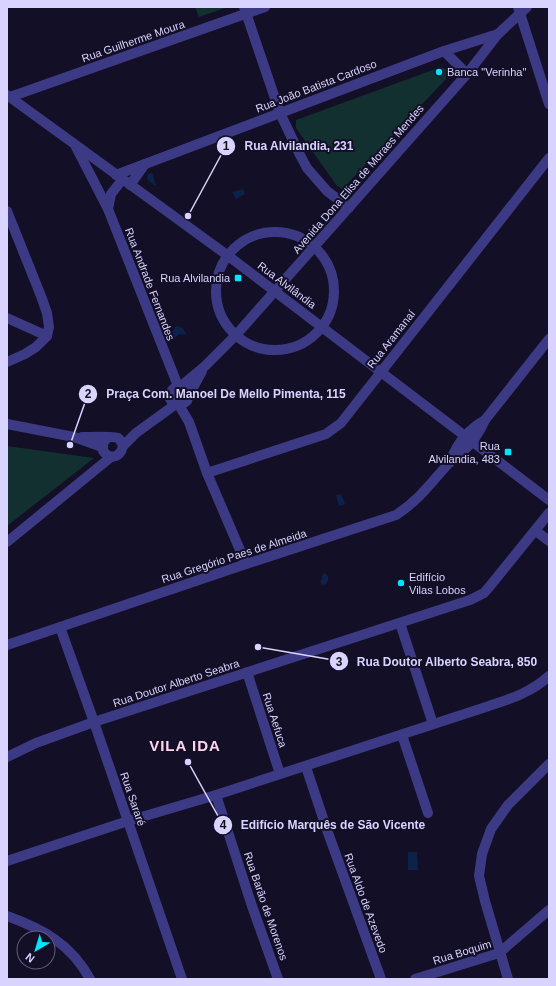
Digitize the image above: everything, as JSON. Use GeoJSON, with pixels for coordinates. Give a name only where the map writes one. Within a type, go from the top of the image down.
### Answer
{"type":"FeatureCollection","features":[{"type":"Feature","properties":{"kind":"street","name":"Rua Guilherme Moura"},"geometry":{"type":"LineString","coordinates":[[8,96],[245,10],[265,7]]}},
{"type":"Feature","properties":{"kind":"street"},"geometry":{"type":"LineString","coordinates":[[522,9],[549,104]]}},
{"type":"Feature","properties":{"kind":"street","name":"Avenida Dona Elisa de Moraes Mendes"},"geometry":{"type":"LineString","coordinates":[[121,443],[160,415],[236,335],[466,74],[498,34],[522,9]]}},
{"type":"Feature","properties":{"kind":"street"},"geometry":{"type":"LineString","coordinates":[[245,10],[280,113],[292,141],[307,168],[327,191],[349,208]]}},
{"type":"Feature","properties":{"kind":"street","name":"Rua João Batista Cardoso"},"geometry":{"type":"LineString","coordinates":[[123,180],[145,164],[444,51],[498,34]]}},
{"type":"Feature","properties":{"kind":"street"},"geometry":{"type":"LineString","coordinates":[[444,51],[466,74]]}},
{"type":"Feature","properties":{"kind":"street","name":"Rua Alvilândia"},"geometry":{"type":"LineString","coordinates":[[8,96],[227,255],[549,500]]}},
{"type":"Feature","properties":{"kind":"street","name":"Rua Andrade Fernandes"},"geometry":{"type":"LineString","coordinates":[[75,145],[108,209],[169,368],[207,473],[246,564]]}},
{"type":"Feature","properties":{"kind":"street","name":"Rua Aramanaí"},"geometry":{"type":"LineString","coordinates":[[207,473],[326,434],[334,429],[346,417],[549,158]]}},
{"type":"Feature","properties":{"kind":"street"},"geometry":{"type":"LineString","coordinates":[[108,209],[111,194],[123,180],[145,164]]}},
{"type":"Feature","properties":{"kind":"street"},"geometry":{"type":"LineString","coordinates":[[7,212],[47,313],[49,327],[47,336],[36,347],[7,362]]}},
{"type":"Feature","properties":{"kind":"street"},"geometry":{"type":"LineString","coordinates":[[274,231],[290,234],[306,240],[314,246],[326,260],[333,276],[334,294],[331,312],[322,327],[314,336],[304,343],[281,350],[269,350],[257,347],[236,335],[226,324],[219,311],[216,297],[216,282],[220,268],[227,255],[234,247],[243,240],[263,232],[274,231]]}},
{"type":"Feature","properties":{"kind":"street"},"geometry":{"type":"LineString","coordinates":[[7,318],[47,336]]}},
{"type":"Feature","properties":{"kind":"street","name":"Rua Gregório Paes de Almeida"},"geometry":{"type":"LineString","coordinates":[[7,646],[246,564],[396,515],[410,507],[450,462],[459,456],[469,440],[481,430],[485,420],[549,339]]}},
{"type":"Feature","properties":{"kind":"street"},"geometry":{"type":"LineString","coordinates":[[8,424],[74,437],[115,437],[121,443],[122,450],[118,455],[105,451],[74,437]]}},
{"type":"Feature","properties":{"kind":"street"},"geometry":{"type":"LineString","coordinates":[[7,542],[90,473],[105,451],[104,441],[108,437]]}},
{"type":"Feature","properties":{"kind":"street","name":"Rua Doutor Alberto Seabra"},"geometry":{"type":"LineString","coordinates":[[7,757],[36,743],[94,722],[470,600],[484,593],[508,566],[549,512]]}},
{"type":"Feature","properties":{"kind":"street"},"geometry":{"type":"LineString","coordinates":[[536,531],[549,541]]}},
{"type":"Feature","properties":{"kind":"street"},"geometry":{"type":"LineString","coordinates":[[400,623],[433,724]]}},
{"type":"Feature","properties":{"kind":"street","name":"Rua Sararé"},"geometry":{"type":"LineString","coordinates":[[60,627],[182,979]]}},
{"type":"Feature","properties":{"kind":"street","name":"Rua Aefuca"},"geometry":{"type":"LineString","coordinates":[[247,672],[280,774]]}},
{"type":"Feature","properties":{"kind":"street"},"geometry":{"type":"LineString","coordinates":[[7,861],[128,821],[216,796],[514,697],[542,683],[549,676]]}},
{"type":"Feature","properties":{"kind":"street"},"geometry":{"type":"LineString","coordinates":[[402,735],[428,813]]}},
{"type":"Feature","properties":{"kind":"street"},"geometry":{"type":"LineString","coordinates":[[508,979],[499,953],[479,876],[482,854],[491,829],[508,805],[549,764]]}},
{"type":"Feature","properties":{"kind":"street","name":"Rua Aldo de Azevedo"},"geometry":{"type":"LineString","coordinates":[[306,766],[327,830],[381,979]]}},
{"type":"Feature","properties":{"kind":"street","name":"Rua Barão de Morenos"},"geometry":{"type":"LineString","coordinates":[[216,796],[252,906],[278,979]]}},
{"type":"Feature","properties":{"kind":"street","name":"Rua Boquim"},"geometry":{"type":"LineString","coordinates":[[415,979],[499,953],[549,910]]}},
{"type":"Feature","properties":{"kind":"street"},"geometry":{"type":"LineString","coordinates":[[7,916],[47,933],[61,944],[90,979]]}},
{"type":"Feature","properties":{"kind":"green space"},"geometry":{"type":"Polygon","coordinates":[[[195,7],[228,7],[199,17],[195,7]]]}},
{"type":"Feature","properties":{"kind":"green space"},"geometry":{"type":"Polygon","coordinates":[[[441,67],[449,71],[446,79],[349,182],[344,190],[337,186],[296,128],[296,120],[441,67]]]}},
{"type":"Feature","properties":{"kind":"green space"},"geometry":{"type":"Polygon","coordinates":[[[7,446],[94,458],[7,526],[7,446]]]}},
{"type":"Feature","properties":{"kind":"water"},"geometry":{"type":"Polygon","coordinates":[[[152,173],[155,186],[147,179],[148,174],[152,173]]]}},
{"type":"Feature","properties":{"kind":"water"},"geometry":{"type":"Polygon","coordinates":[[[243,189],[245,194],[236,199],[232,192],[243,189]]]}},
{"type":"Feature","properties":{"kind":"water"},"geometry":{"type":"Polygon","coordinates":[[[176,326],[183,328],[186,335],[179,334],[174,339],[172,332],[176,326]]]}},
{"type":"Feature","properties":{"kind":"water"},"geometry":{"type":"Polygon","coordinates":[[[341,494],[345,504],[339,506],[336,495],[341,494]]]}},
{"type":"Feature","properties":{"kind":"water"},"geometry":{"type":"Polygon","coordinates":[[[325,573],[328,576],[328,580],[326,584],[322,585],[320,582],[323,574],[325,573]]]}},
{"type":"Feature","properties":{"kind":"water"},"geometry":{"type":"Polygon","coordinates":[[[408,852],[417,852],[418,870],[408,870],[408,852]]]}},
{"type":"Feature","properties":{"kind":"place","name":"Banca \"Verinha\""},"geometry":{"type":"Point","coordinates":[439,72]}},
{"type":"Feature","properties":{"kind":"place","name":"Rua Alvilandia, 231"},"geometry":{"type":"Point","coordinates":[188,216]}},
{"type":"Feature","properties":{"kind":"place","name":"Rua Alvilandia"},"geometry":{"type":"Point","coordinates":[238,278]}},
{"type":"Feature","properties":{"kind":"place","name":"Praça Com. Manoel De Mello Pimenta, 115"},"geometry":{"type":"Point","coordinates":[70,445]}},
{"type":"Feature","properties":{"kind":"place","name":"Rua Alvilandia, 483"},"geometry":{"type":"Point","coordinates":[508,452]}},
{"type":"Feature","properties":{"kind":"place","name":"Edifício Vilas Lobos"},"geometry":{"type":"Point","coordinates":[401,583]}},
{"type":"Feature","properties":{"kind":"place","name":"Rua Doutor Alberto Seabra, 850"},"geometry":{"type":"Point","coordinates":[258,647]}},
{"type":"Feature","properties":{"kind":"place","name":"Edifício Marquês de São Vicente"},"geometry":{"type":"Point","coordinates":[188,762]}},
{"type":"Feature","properties":{"kind":"district","name":"VILA IDA"},"geometry":{"type":"Point","coordinates":[185,746]}}]}
